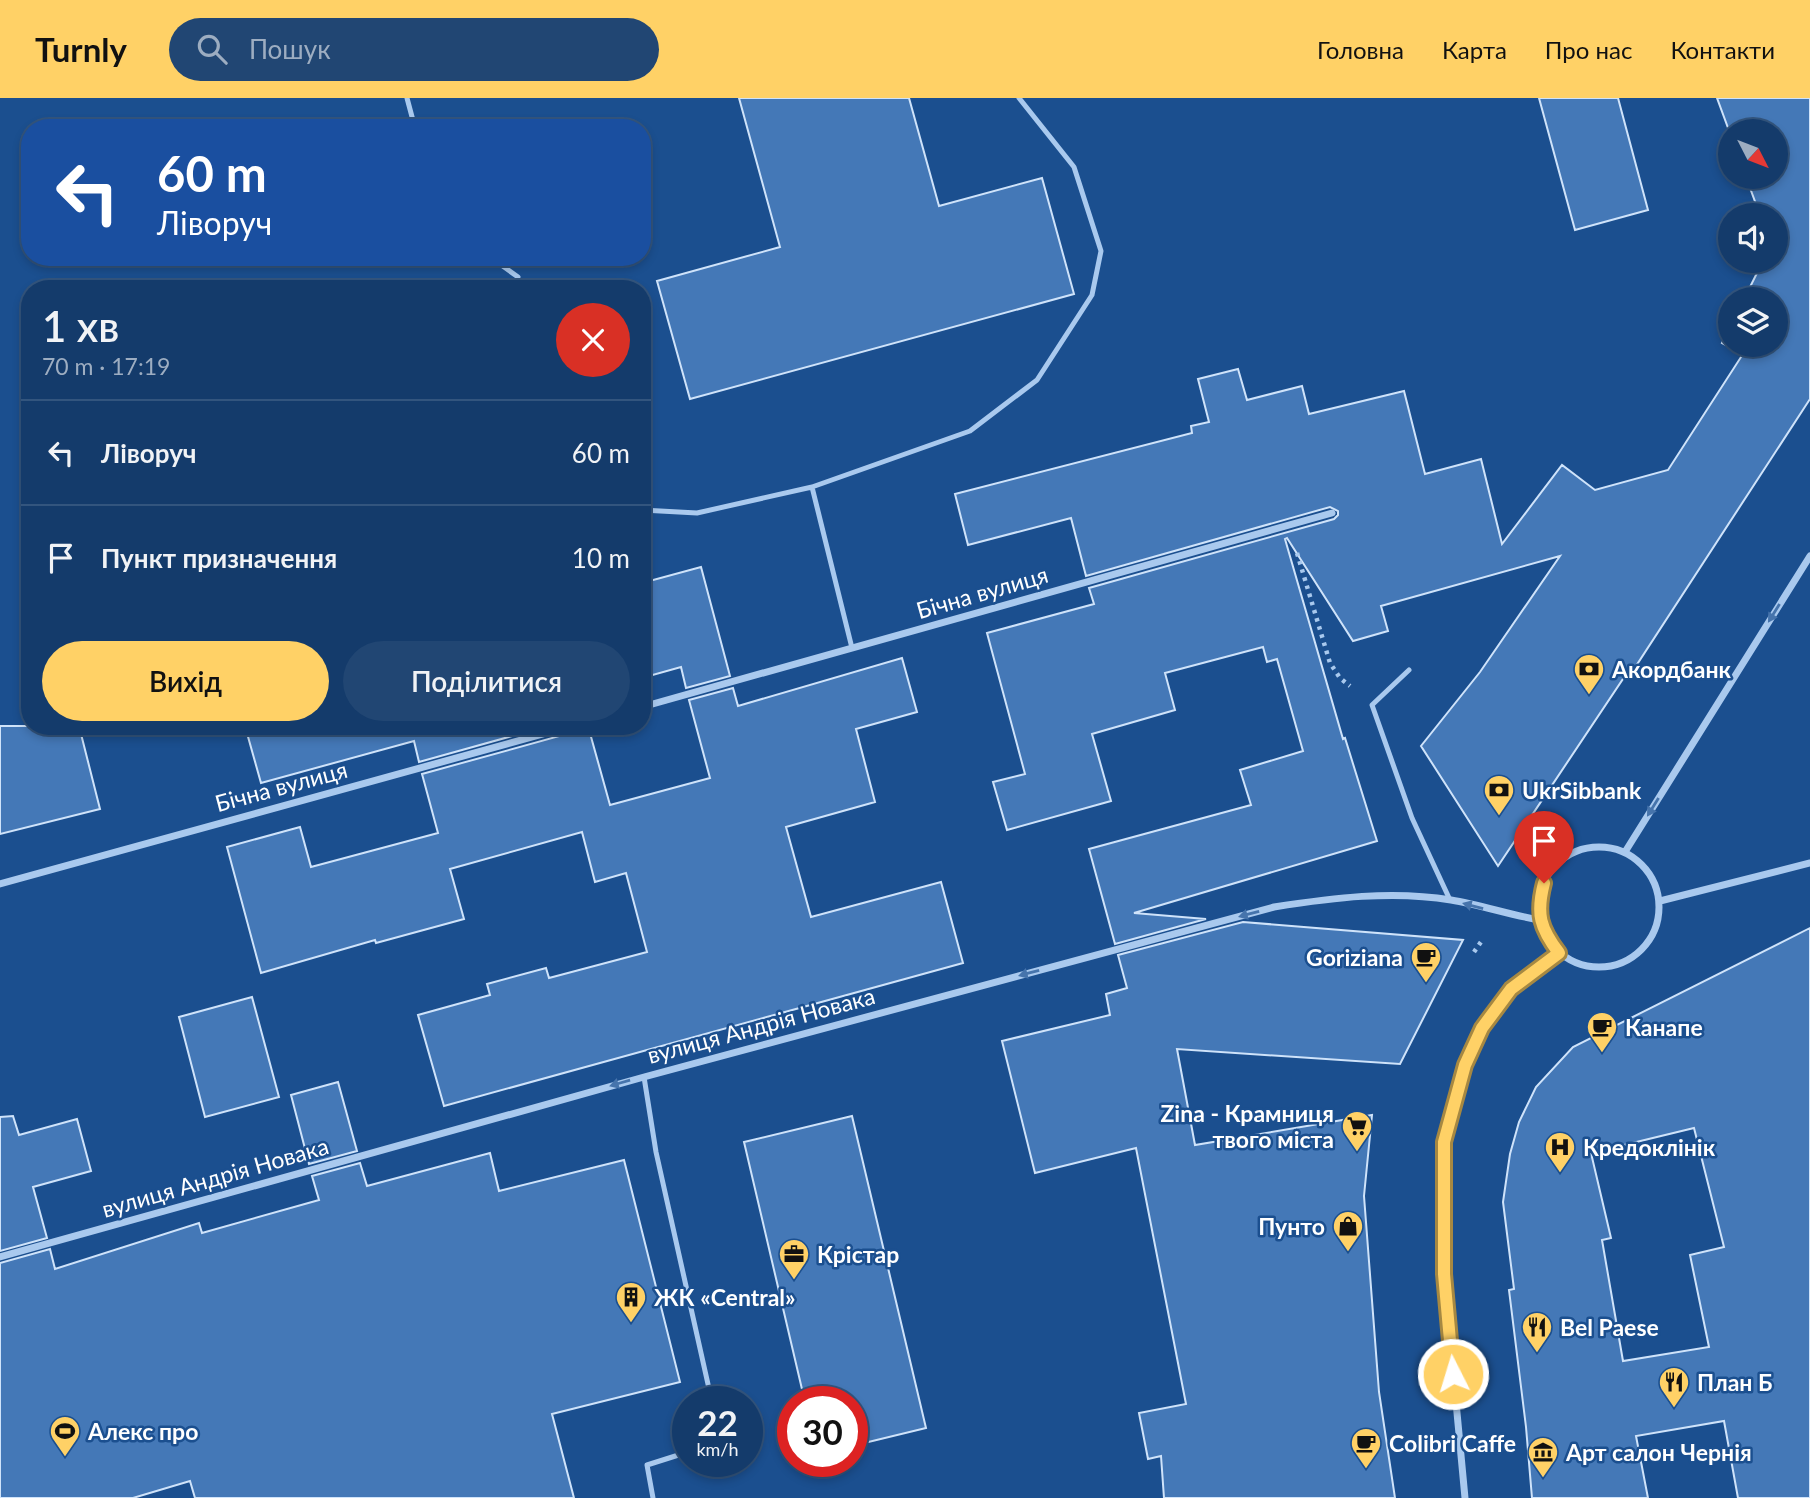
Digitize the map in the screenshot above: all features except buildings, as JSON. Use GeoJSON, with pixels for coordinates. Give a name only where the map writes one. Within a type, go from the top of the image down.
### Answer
{"type":"FeatureCollection","features":[{"type":"Feature","properties":{"kind":"street","name":"Бічна вулиця"},"geometry":{"type":"LineString","coordinates":[[651,704],[1332,513]]}},
{"type":"Feature","properties":{"kind":"street"},"geometry":{"type":"LineString","coordinates":[[1625,852],[1810,556]]}},
{"type":"Feature","properties":{"kind":"street","name":"Бічна вулиця"},"geometry":{"type":"LineString","coordinates":[[0,884],[539,735]]}},
{"type":"Feature","properties":{"kind":"street"},"geometry":{"type":"LineString","coordinates":[[1606,847],[1625,852],[1642,864],[1654,881],[1660,901],[1658,922],[1650,941],[1636,956],[1617,965],[1596,968],[1576,963],[1559,953],[1548,939],[1540,920],[1539,902],[1544,883],[1555,867],[1569,855],[1587,848],[1606,847]]}},
{"type":"Feature","properties":{"kind":"street"},"geometry":{"type":"LineString","coordinates":[[1660,901],[1810,863]]}},
{"type":"Feature","properties":{"kind":"street","name":"вулиця Андрія Новака"},"geometry":{"type":"LineString","coordinates":[[0,1257],[644,1077],[1274,907],[1340,897],[1399,896],[1450,900],[1540,920]]}},
{"type":"Feature","properties":{"kind":"street"},"geometry":{"type":"LineString","coordinates":[[1465,1498],[1444,1274],[1444,1142],[1465,1065],[1482,1028],[1511,989],[1559,953]]}},
{"type":"Feature","properties":{"kind":"lane"},"geometry":{"type":"LineString","coordinates":[[407,98],[413,119]]}},
{"type":"Feature","properties":{"kind":"lane"},"geometry":{"type":"LineString","coordinates":[[651,510],[698,513],[811,487],[970,431],[1037,380],[1092,295],[1101,251],[1074,167],[1019,98]]}},
{"type":"Feature","properties":{"kind":"lane"},"geometry":{"type":"LineString","coordinates":[[503,266],[518,277]]}},
{"type":"Feature","properties":{"kind":"lane"},"geometry":{"type":"LineString","coordinates":[[811,487],[852,648]]}},
{"type":"Feature","properties":{"kind":"lane"},"geometry":{"type":"LineString","coordinates":[[1409,670],[1372,705],[1412,818],[1450,900]]}},
{"type":"Feature","properties":{"kind":"lane"},"geometry":{"type":"LineString","coordinates":[[644,1077],[656,1152],[708,1386]]}},
{"type":"Feature","properties":{"kind":"lane"},"geometry":{"type":"LineString","coordinates":[[653,1498],[647,1465],[672,1457]]}},
{"type":"Feature","properties":{"kind":"path"},"geometry":{"type":"LineString","coordinates":[[1289,526],[1330,663],[1340,678],[1372,705]]}},
{"type":"Feature","properties":{"kind":"place","name":"Акордбанк"},"geometry":{"type":"Point","coordinates":[1589,696]}},
{"type":"Feature","properties":{"kind":"place","name":"UkrSibbank"},"geometry":{"type":"Point","coordinates":[1499,817]}},
{"type":"Feature","properties":{"kind":"place","name":"Goriziana"},"geometry":{"type":"Point","coordinates":[1426,984]}},
{"type":"Feature","properties":{"kind":"place","name":"Канапе"},"geometry":{"type":"Point","coordinates":[1602,1054]}},
{"type":"Feature","properties":{"kind":"place","name":"Zina - Крамниця твого міста"},"geometry":{"type":"Point","coordinates":[1357,1153]}},
{"type":"Feature","properties":{"kind":"place","name":"Кредоклінік"},"geometry":{"type":"Point","coordinates":[1560,1174]}},
{"type":"Feature","properties":{"kind":"place","name":"Пунто"},"geometry":{"type":"Point","coordinates":[1348,1253]}},
{"type":"Feature","properties":{"kind":"place","name":"Крістар"},"geometry":{"type":"Point","coordinates":[794,1281]}},
{"type":"Feature","properties":{"kind":"place","name":"ЖК «Central»"},"geometry":{"type":"Point","coordinates":[631,1324]}},
{"type":"Feature","properties":{"kind":"place","name":"Bel Paese"},"geometry":{"type":"Point","coordinates":[1537,1354]}},
{"type":"Feature","properties":{"kind":"place","name":"План Б"},"geometry":{"type":"Point","coordinates":[1674,1409]}},
{"type":"Feature","properties":{"kind":"place","name":"Алекс про"},"geometry":{"type":"Point","coordinates":[65,1458]}},
{"type":"Feature","properties":{"kind":"place","name":"Colibri Caffe"},"geometry":{"type":"Point","coordinates":[1366,1470]}},
{"type":"Feature","properties":{"kind":"place","name":"Арт салон Чернія"},"geometry":{"type":"Point","coordinates":[1543,1479]}},
{"type":"Feature","properties":{"kind":"route"},"geometry":{"type":"LineString","coordinates":[[1453,1374],[1444,1274],[1444,1142],[1465,1065],[1482,1028],[1511,989],[1559,953],[1548,939],[1540,920],[1539,902],[1544,883]]}}]}
